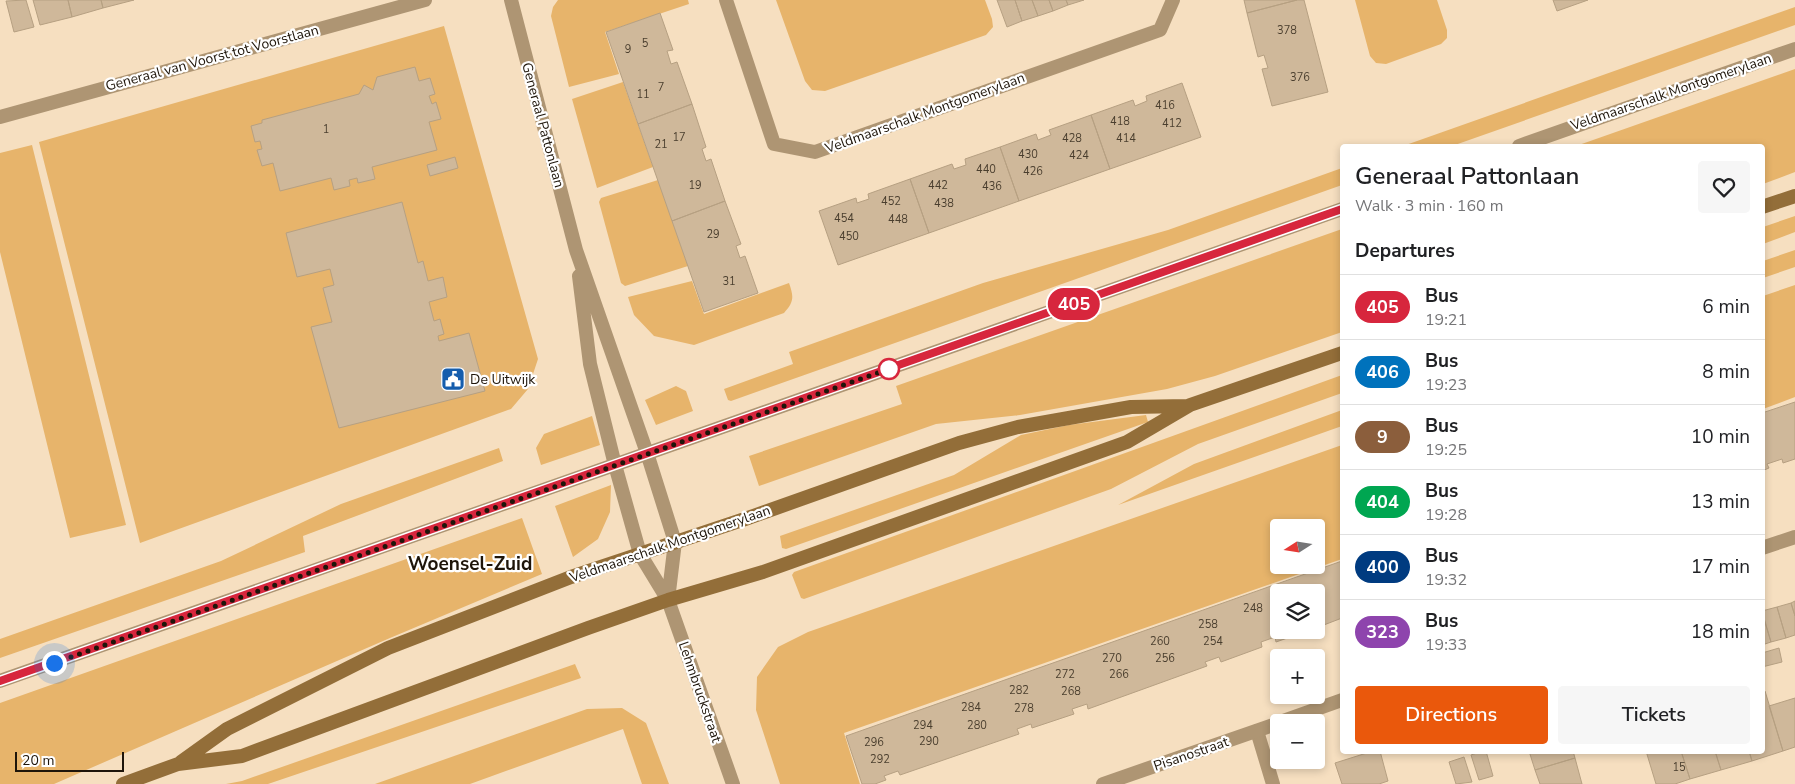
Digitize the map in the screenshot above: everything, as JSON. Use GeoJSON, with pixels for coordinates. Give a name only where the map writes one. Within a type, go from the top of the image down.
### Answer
{"type":"FeatureCollection","features":[{"type":"Feature","properties":{"kind":"main road"},"geometry":{"type":"LineString","coordinates":[[1765,206],[1795,196]]}},
{"type":"Feature","properties":{"kind":"main road","name":"Veldmaarschalk Montgomerylaan"},"geometry":{"type":"LineString","coordinates":[[123,784],[178,764],[242,756],[547,642],[668,600],[763,572],[1127,442],[1190,405],[1340,354]]}},
{"type":"Feature","properties":{"kind":"main road","name":"Veldmaarschalk Montgomerylaan"},"geometry":{"type":"LineString","coordinates":[[178,764],[227,729],[388,648],[571,577],[959,442],[1018,427],[1131,407],[1190,405]]}},
{"type":"Feature","properties":{"kind":"street","name":"Generaal van Voorst tot Voorstlaan"},"geometry":{"type":"LineString","coordinates":[[0,117],[425,0]]}},
{"type":"Feature","properties":{"kind":"street","name":"Generaal Pattonlaan"},"geometry":{"type":"LineString","coordinates":[[511,0],[576,250],[676,542],[668,600]]}},
{"type":"Feature","properties":{"kind":"street","name":"Veldmaarschalk Montgomerylaan"},"geometry":{"type":"LineString","coordinates":[[726,0],[774,144],[815,152],[1160,30],[1172,0]]}},
{"type":"Feature","properties":{"kind":"street","name":"Veldmaarschalk Montgomerylaan"},"geometry":{"type":"LineString","coordinates":[[1525,144],[1795,48]]}},
{"type":"Feature","properties":{"kind":"street"},"geometry":{"type":"LineString","coordinates":[[0,682],[1340,210]]}},
{"type":"Feature","properties":{"kind":"street","name":"Generaal Pattonlaan"},"geometry":{"type":"LineString","coordinates":[[576,250],[590,364],[615,465],[640,554],[668,600]]}},
{"type":"Feature","properties":{"kind":"street"},"geometry":{"type":"LineString","coordinates":[[1765,547],[1795,537]]}},
{"type":"Feature","properties":{"kind":"street","name":"Lehmbruckstraat"},"geometry":{"type":"LineString","coordinates":[[668,600],[733,784]]}},
{"type":"Feature","properties":{"kind":"street","name":"Pisanostraat"},"geometry":{"type":"LineString","coordinates":[[1304,714],[1340,701]]}},
{"type":"Feature","properties":{"kind":"street","name":"Pisanostraat"},"geometry":{"type":"LineString","coordinates":[[1103,784],[1270,726]]}},
{"type":"Feature","properties":{"kind":"street"},"geometry":{"type":"LineString","coordinates":[[1257,731],[1273,784]]}},
{"type":"Feature","properties":{"kind":"shaded area"},"geometry":{"type":"Polygon","coordinates":[[[558,0],[688,0],[689,4],[605,32],[619,74],[569,87],[551,16],[553,7],[558,0]]]}},
{"type":"Feature","properties":{"kind":"shaded area"},"geometry":{"type":"Polygon","coordinates":[[[776,0],[985,0],[993,27],[986,35],[825,91],[812,90],[805,81],[776,0]]]}},
{"type":"Feature","properties":{"kind":"shaded area"},"geometry":{"type":"Polygon","coordinates":[[[1355,0],[1437,0],[1447,30],[1447,38],[1441,44],[1386,64],[1376,63],[1370,56],[1355,0]]]}},
{"type":"Feature","properties":{"kind":"shaded area"},"geometry":{"type":"Polygon","coordinates":[[[1795,7],[1795,25],[1458,144],[1409,144],[1795,7]]]}},
{"type":"Feature","properties":{"kind":"shaded area"},"geometry":{"type":"Polygon","coordinates":[[[444,26],[538,359],[528,389],[511,409],[140,543],[39,142],[444,26]]]}},
{"type":"Feature","properties":{"kind":"shaded area"},"geometry":{"type":"Polygon","coordinates":[[[1795,69],[1795,172],[1765,183],[1765,144],[1582,144],[1795,69]]]}},
{"type":"Feature","properties":{"kind":"shaded area"},"geometry":{"type":"Polygon","coordinates":[[[623,82],[653,167],[597,188],[572,99],[623,82]]]}},
{"type":"Feature","properties":{"kind":"shaded area"},"geometry":{"type":"Polygon","coordinates":[[[32,145],[126,525],[70,538],[0,252],[0,153],[32,145]]]}},
{"type":"Feature","properties":{"kind":"shaded area"},"geometry":{"type":"Polygon","coordinates":[[[1340,169],[1340,186],[731,401],[728,400],[724,389],[793,364],[789,352],[983,283],[1168,230],[1340,169]]]}},
{"type":"Feature","properties":{"kind":"shaded area"},"geometry":{"type":"Polygon","coordinates":[[[658,180],[688,266],[625,286],[621,283],[599,202],[601,198],[658,180]]]}},
{"type":"Feature","properties":{"kind":"shaded area"},"geometry":{"type":"Polygon","coordinates":[[[1795,216],[1795,232],[1765,243],[1765,226],[1795,216]]]}},
{"type":"Feature","properties":{"kind":"shaded area"},"geometry":{"type":"Polygon","coordinates":[[[1340,230],[1340,333],[1215,376],[1167,389],[1020,415],[936,424],[759,486],[749,456],[902,404],[896,386],[1340,230]]]}},
{"type":"Feature","properties":{"kind":"shaded area"},"geometry":{"type":"Polygon","coordinates":[[[1795,250],[1795,267],[1765,277],[1765,260],[1795,250]]]}},
{"type":"Feature","properties":{"kind":"shaded area"},"geometry":{"type":"Polygon","coordinates":[[[692,281],[704,314],[789,283],[792,299],[790,306],[784,313],[694,345],[654,336],[634,315],[628,297],[692,281]]]}},
{"type":"Feature","properties":{"kind":"shaded area"},"geometry":{"type":"Polygon","coordinates":[[[1795,285],[1795,397],[1765,408],[1765,295],[1795,285]]]}},
{"type":"Feature","properties":{"kind":"shaded area"},"geometry":{"type":"Polygon","coordinates":[[[1340,376],[1340,394],[1198,444],[1111,489],[804,599],[801,598],[792,575],[794,572],[1340,376]]]}},
{"type":"Feature","properties":{"kind":"shaded area"},"geometry":{"type":"Polygon","coordinates":[[[676,386],[686,391],[693,411],[656,425],[645,400],[676,386]]]}},
{"type":"Feature","properties":{"kind":"shaded area"},"geometry":{"type":"Polygon","coordinates":[[[1340,411],[1340,427],[1118,505],[1194,464],[1340,411]]]}},
{"type":"Feature","properties":{"kind":"shaded area"},"geometry":{"type":"Polygon","coordinates":[[[1146,415],[1148,422],[786,549],[782,548],[780,536],[954,475],[1021,435],[1069,425],[1146,415]]]}},
{"type":"Feature","properties":{"kind":"shaded area"},"geometry":{"type":"Polygon","coordinates":[[[592,416],[600,445],[541,465],[536,448],[544,434],[592,416]]]}},
{"type":"Feature","properties":{"kind":"shaded area"},"geometry":{"type":"Polygon","coordinates":[[[1340,446],[1340,560],[1325,565],[1325,519],[1270,519],[1270,574],[1299,574],[844,733],[860,784],[780,784],[756,710],[757,677],[778,647],[808,632],[1340,446]]]}},
{"type":"Feature","properties":{"kind":"shaded area"},"geometry":{"type":"Polygon","coordinates":[[[499,448],[503,461],[303,536],[305,552],[0,658],[0,639],[221,561],[341,504],[499,448]]]}},
{"type":"Feature","properties":{"kind":"shaded area"},"geometry":{"type":"Polygon","coordinates":[[[611,485],[610,512],[598,539],[573,557],[555,506],[611,485]]]}},
{"type":"Feature","properties":{"kind":"shaded area"},"geometry":{"type":"Polygon","coordinates":[[[522,518],[542,574],[54,784],[0,784],[0,703],[522,518]]]}},
{"type":"Feature","properties":{"kind":"shaded area"},"geometry":{"type":"Polygon","coordinates":[[[575,664],[581,678],[268,784],[226,784],[242,781],[575,664]]]}},
{"type":"Feature","properties":{"kind":"shaded area"},"geometry":{"type":"Polygon","coordinates":[[[622,708],[646,723],[669,784],[642,784],[623,729],[470,784],[375,784],[587,709],[622,708]]]}},
{"type":"Feature","properties":{"kind":"building"},"geometry":{"type":"Polygon","coordinates":[[[26,0],[34,27],[14,32],[6,1],[26,0]]]}},
{"type":"Feature","properties":{"kind":"building"},"geometry":{"type":"Polygon","coordinates":[[[33,0],[68,0],[72,17],[40,25],[33,0]]]}},
{"type":"Feature","properties":{"kind":"building"},"geometry":{"type":"Polygon","coordinates":[[[68,0],[101,0],[103,8],[72,17],[68,0]]]}},
{"type":"Feature","properties":{"kind":"building"},"geometry":{"type":"Polygon","coordinates":[[[101,0],[134,0],[103,8],[101,0]]]}},
{"type":"Feature","properties":{"kind":"building"},"geometry":{"type":"Polygon","coordinates":[[[997,0],[1015,0],[1022,21],[1007,27],[997,0]]]}},
{"type":"Feature","properties":{"kind":"building"},"geometry":{"type":"Polygon","coordinates":[[[1015,0],[1032,0],[1038,16],[1022,21],[1015,0]]]}},
{"type":"Feature","properties":{"kind":"building"},"geometry":{"type":"Polygon","coordinates":[[[1032,0],[1049,0],[1053,11],[1038,16],[1032,0]]]}},
{"type":"Feature","properties":{"kind":"building"},"geometry":{"type":"Polygon","coordinates":[[[1049,0],[1066,0],[1068,5],[1053,11],[1049,0]]]}},
{"type":"Feature","properties":{"kind":"building"},"geometry":{"type":"Polygon","coordinates":[[[1066,0],[1084,0],[1068,5],[1066,0]]]}},
{"type":"Feature","properties":{"kind":"building"},"geometry":{"type":"Polygon","coordinates":[[[1244,0],[1297,0],[1247,13],[1244,0]]]}},
{"type":"Feature","properties":{"kind":"building"},"geometry":{"type":"Polygon","coordinates":[[[1297,0],[1304,0],[1328,92],[1272,106],[1262,69],[1268,68],[1264,55],[1258,57],[1247,13],[1297,0]]]}},
{"type":"Feature","properties":{"kind":"building"},"geometry":{"type":"Polygon","coordinates":[[[1553,0],[1588,0],[1557,11],[1553,0]]]}},
{"type":"Feature","properties":{"kind":"building"},"geometry":{"type":"Polygon","coordinates":[[[660,13],[673,50],[667,51],[671,64],[677,62],[692,104],[638,124],[606,32],[660,13]]]}},
{"type":"Feature","properties":{"kind":"building"},"geometry":{"type":"Polygon","coordinates":[[[415,67],[419,81],[430,78],[435,94],[429,96],[432,104],[436,102],[441,119],[429,122],[437,150],[372,167],[375,179],[358,183],[357,178],[349,180],[350,186],[334,190],[331,178],[280,191],[273,163],[262,166],[257,150],[262,149],[260,141],[255,142],[251,126],[262,123],[262,120],[359,94],[364,85],[373,90],[377,77],[415,67]]]}},
{"type":"Feature","properties":{"kind":"building"},"geometry":{"type":"Polygon","coordinates":[[[1182,83],[1201,137],[1110,169],[1091,115],[1133,100],[1135,106],[1147,101],[1146,96],[1182,83]]]}},
{"type":"Feature","properties":{"kind":"building"},"geometry":{"type":"Polygon","coordinates":[[[692,104],[706,147],[702,149],[706,161],[711,159],[725,201],[672,221],[638,124],[692,104]]]}},
{"type":"Feature","properties":{"kind":"building"},"geometry":{"type":"Polygon","coordinates":[[[1091,115],[1110,169],[1019,201],[1000,147],[1036,134],[1038,140],[1051,135],[1049,130],[1091,115]]]}},
{"type":"Feature","properties":{"kind":"building"},"geometry":{"type":"Polygon","coordinates":[[[1000,147],[1019,201],[929,233],[910,179],[952,164],[954,169],[966,165],[965,159],[1000,147]]]}},
{"type":"Feature","properties":{"kind":"building"},"geometry":{"type":"Polygon","coordinates":[[[455,157],[458,168],[430,176],[427,165],[455,157]]]}},
{"type":"Feature","properties":{"kind":"building"},"geometry":{"type":"Polygon","coordinates":[[[910,179],[929,233],[838,265],[819,211],[856,198],[857,203],[869,199],[868,194],[910,179]]]}},
{"type":"Feature","properties":{"kind":"building"},"geometry":{"type":"Polygon","coordinates":[[[725,201],[741,244],[736,246],[740,258],[745,256],[758,293],[704,312],[672,221],[725,201]]]}},
{"type":"Feature","properties":{"kind":"building"},"geometry":{"type":"Polygon","coordinates":[[[402,202],[418,263],[423,261],[428,281],[443,277],[447,297],[429,302],[434,321],[440,319],[444,334],[438,336],[439,341],[469,333],[485,391],[339,428],[311,327],[332,322],[323,288],[334,285],[330,269],[297,277],[286,233],[402,202]]]}},
{"type":"Feature","properties":{"kind":"building"},"geometry":{"type":"Polygon","coordinates":[[[1795,402],[1795,459],[1783,463],[1782,459],[1767,464],[1769,468],[1765,470],[1765,412],[1795,402]]]}},
{"type":"Feature","properties":{"kind":"building"},"geometry":{"type":"Polygon","coordinates":[[[1340,562],[1340,619],[1325,625],[1325,584],[1277,584],[1305,574],[1325,574],[1325,567],[1340,562]]]}},
{"type":"Feature","properties":{"kind":"building"},"geometry":{"type":"Polygon","coordinates":[[[1270,586],[1270,639],[1261,642],[1262,647],[1221,662],[1219,657],[1205,662],[1207,666],[1088,709],[1087,704],[1072,709],[1074,714],[1032,728],[1031,724],[1017,729],[1019,734],[900,775],[898,771],[884,776],[886,780],[875,784],[862,784],[846,736],[1270,586]]]}},
{"type":"Feature","properties":{"kind":"building"},"geometry":{"type":"Polygon","coordinates":[[[1795,601],[1795,616],[1791,603],[1795,601]]]}},
{"type":"Feature","properties":{"kind":"building"},"geometry":{"type":"Polygon","coordinates":[[[1791,603],[1795,616],[1795,635],[1786,638],[1777,607],[1791,603]]]}},
{"type":"Feature","properties":{"kind":"building"},"geometry":{"type":"Polygon","coordinates":[[[1777,607],[1786,638],[1771,642],[1765,621],[1765,610],[1777,607]]]}},
{"type":"Feature","properties":{"kind":"building"},"geometry":{"type":"Polygon","coordinates":[[[1765,623],[1771,642],[1765,644],[1765,623]]]}},
{"type":"Feature","properties":{"kind":"building"},"geometry":{"type":"Polygon","coordinates":[[[1779,648],[1782,662],[1765,666],[1765,652],[1779,648]]]}},
{"type":"Feature","properties":{"kind":"building"},"geometry":{"type":"Polygon","coordinates":[[[1765,691],[1783,751],[1752,761],[1750,754],[1765,754],[1765,691]]]}},
{"type":"Feature","properties":{"kind":"building"},"geometry":{"type":"Polygon","coordinates":[[[1795,698],[1795,747],[1783,751],[1769,706],[1795,698]]]}},
{"type":"Feature","properties":{"kind":"building"},"geometry":{"type":"Polygon","coordinates":[[[1364,754],[1381,754],[1388,781],[1379,784],[1342,784],[1335,763],[1364,754]]]}},
{"type":"Feature","properties":{"kind":"building"},"geometry":{"type":"Polygon","coordinates":[[[1487,754],[1493,776],[1479,780],[1471,755],[1487,754]]]}},
{"type":"Feature","properties":{"kind":"building"},"geometry":{"type":"Polygon","coordinates":[[[1530,754],[1574,754],[1575,758],[1535,770],[1530,754]]]}},
{"type":"Feature","properties":{"kind":"building"},"geometry":{"type":"Polygon","coordinates":[[[1647,754],[1682,754],[1690,779],[1675,784],[1656,784],[1647,754]]]}},
{"type":"Feature","properties":{"kind":"building"},"geometry":{"type":"Polygon","coordinates":[[[1682,754],[1716,754],[1721,770],[1690,779],[1682,754]]]}},
{"type":"Feature","properties":{"kind":"building"},"geometry":{"type":"Polygon","coordinates":[[[1716,754],[1750,754],[1752,761],[1721,770],[1716,754]]]}},
{"type":"Feature","properties":{"kind":"building"},"geometry":{"type":"Polygon","coordinates":[[[1464,757],[1472,782],[1456,784],[1449,762],[1464,757]]]}},
{"type":"Feature","properties":{"kind":"building"},"geometry":{"type":"Polygon","coordinates":[[[1575,758],[1582,784],[1540,784],[1535,770],[1575,758]]]}},
{"type":"Feature","properties":{"kind":"bus line","name":"405"},"geometry":{"type":"LineString","coordinates":[[0,681],[1340,210]]}},
{"type":"Feature","properties":{"kind":"place","name":"De Uitwijk"},"geometry":{"type":"Point","coordinates":[453,379]}},
{"type":"Feature","properties":{"kind":"district","name":"Woensel-Zuid"},"geometry":{"type":"Point","coordinates":[470,564]}},
{"type":"Feature","properties":{"kind":"route"},"geometry":{"type":"LineString","coordinates":[[54,663],[889,369]]}}]}
